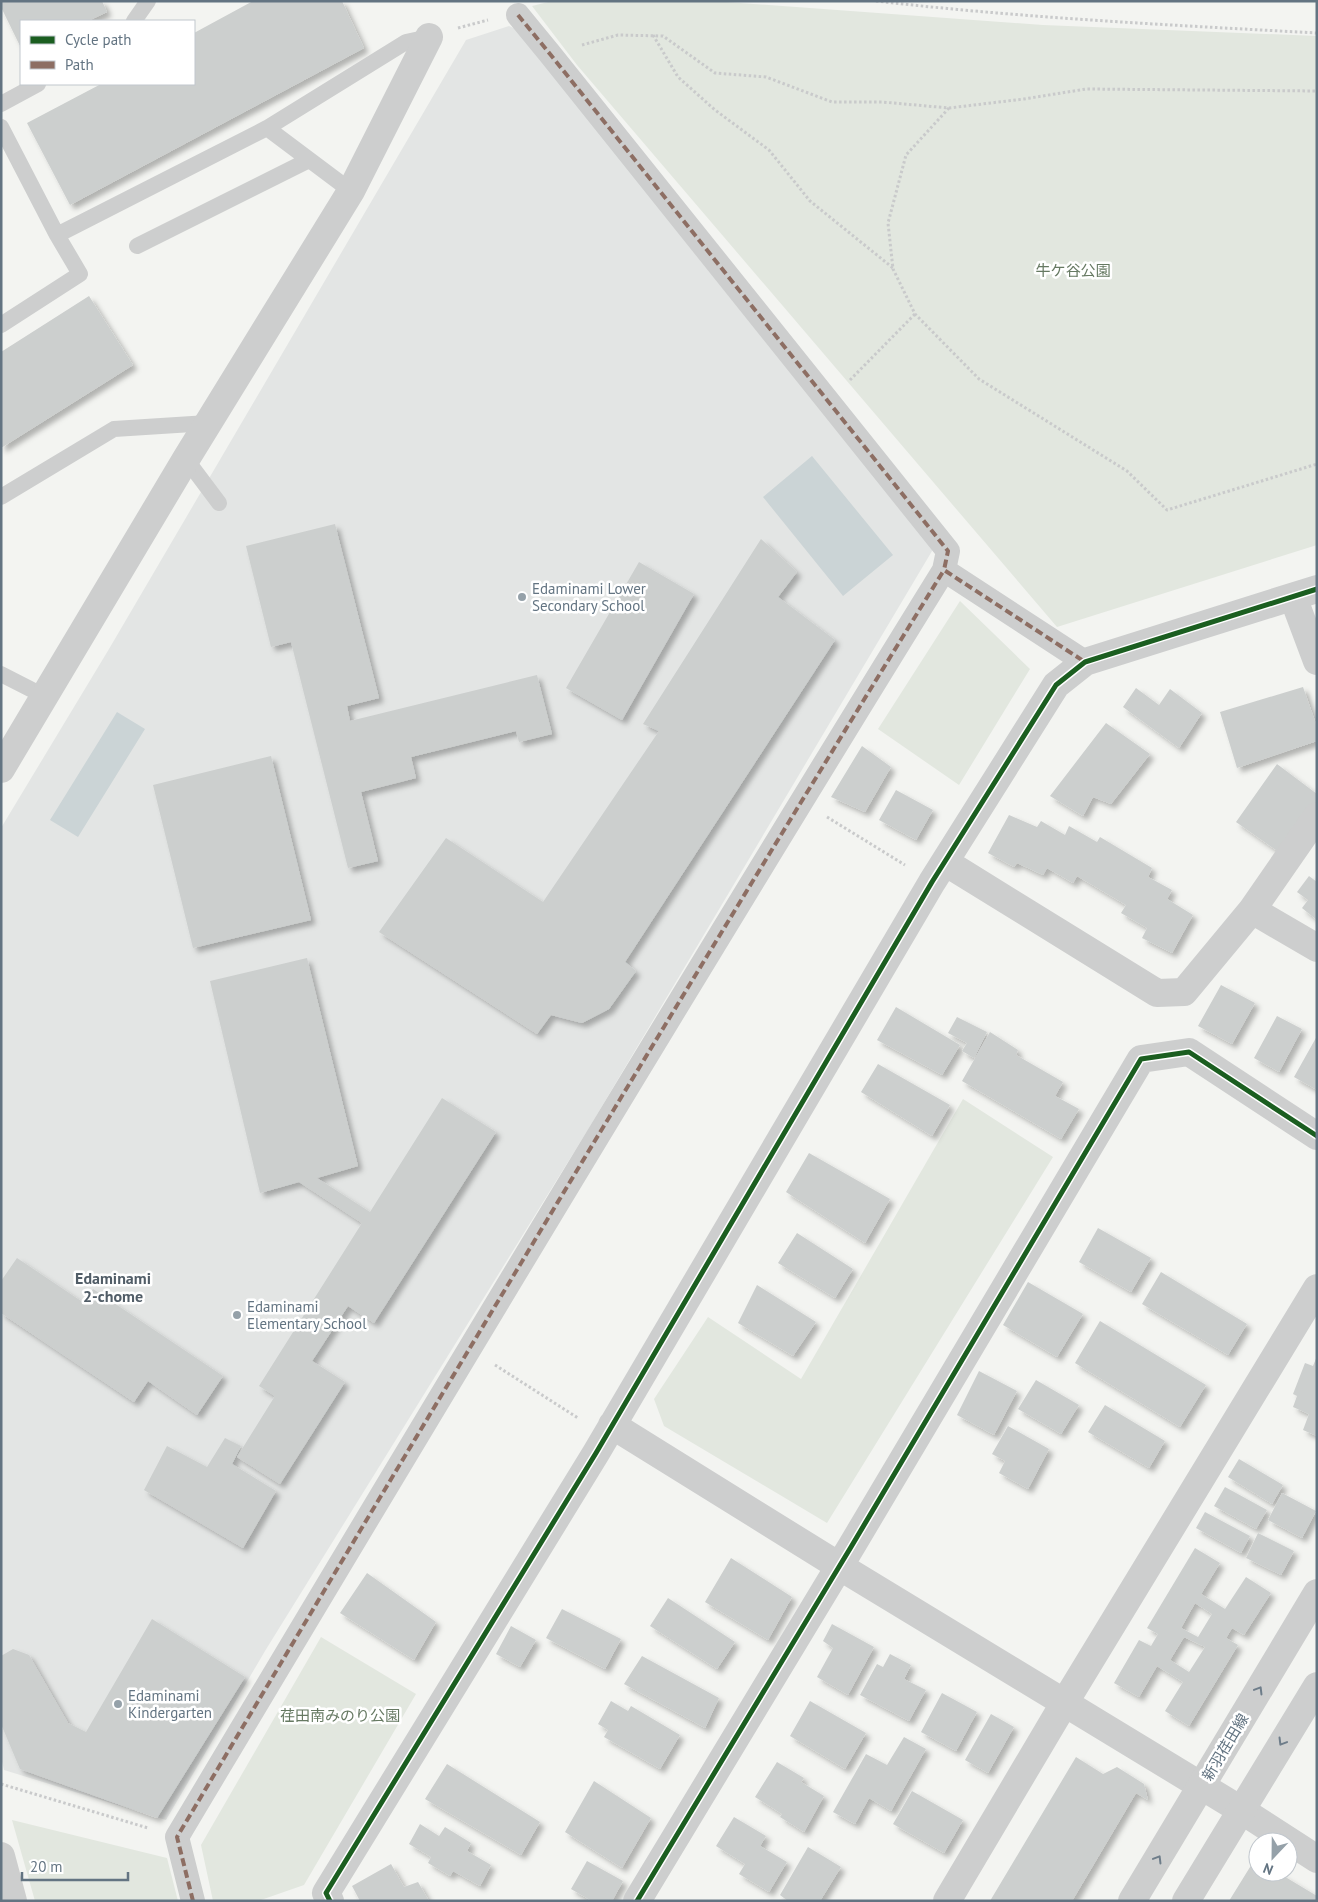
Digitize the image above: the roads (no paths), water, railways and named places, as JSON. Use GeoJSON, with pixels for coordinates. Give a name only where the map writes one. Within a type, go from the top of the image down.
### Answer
{"type":"FeatureCollection","features":[{"type":"Feature","properties":{"kind":"street"},"geometry":{"type":"LineString","coordinates":[[193,1901],[177,1837],[469,1349],[801,801],[944,570],[948,551],[518,15]]}},
{"type":"Feature","properties":{"kind":"street"},"geometry":{"type":"LineString","coordinates":[[1,769],[186,459],[351,191],[430,37]]}},
{"type":"Feature","properties":{"kind":"street"},"geometry":{"type":"LineString","coordinates":[[944,570],[1085,662]]}},
{"type":"Feature","properties":{"kind":"street"},"geometry":{"type":"LineString","coordinates":[[330,1901],[326,1893],[609,1430],[938,872],[1056,685],[1085,662],[1305,593],[1317,661]]}},
{"type":"Feature","properties":{"kind":"street"},"geometry":{"type":"LineString","coordinates":[[938,872],[1157,993],[1184,992],[1252,910],[1317,816]]}},
{"type":"Feature","properties":{"kind":"street"},"geometry":{"type":"LineString","coordinates":[[1252,910],[1317,948]]}},
{"type":"Feature","properties":{"kind":"street"},"geometry":{"type":"LineString","coordinates":[[637,1901],[1141,1059],[1189,1052],[1317,1136]]}},
{"type":"Feature","properties":{"kind":"street"},"geometry":{"type":"LineString","coordinates":[[947,1901],[1065,1702],[1317,1288]]}},
{"type":"Feature","properties":{"kind":"street"},"geometry":{"type":"LineString","coordinates":[[609,1430],[1065,1702],[1241,1810],[1317,1860]]}},
{"type":"Feature","properties":{"kind":"street","name":"新羽荏田線"},"geometry":{"type":"LineString","coordinates":[[1132,1901],[1317,1593]]}},
{"type":"Feature","properties":{"kind":"street"},"geometry":{"type":"LineString","coordinates":[[1186,1901],[1317,1686]]}},
{"type":"Feature","properties":{"kind":"street"},"geometry":{"type":"LineString","coordinates":[[1,1856],[13,1901]]}},
{"type":"Feature","properties":{"kind":"lane"},"geometry":{"type":"LineString","coordinates":[[135,20],[148,1]]}},
{"type":"Feature","properties":{"kind":"lane"},"geometry":{"type":"LineString","coordinates":[[57,235],[267,128],[406,42],[430,37]]}},
{"type":"Feature","properties":{"kind":"lane"},"geometry":{"type":"LineString","coordinates":[[1,104],[36,85]]}},
{"type":"Feature","properties":{"kind":"lane"},"geometry":{"type":"LineString","coordinates":[[1,127],[57,235],[80,274],[1,325]]}},
{"type":"Feature","properties":{"kind":"lane"},"geometry":{"type":"LineString","coordinates":[[267,128],[351,191]]}},
{"type":"Feature","properties":{"kind":"lane"},"geometry":{"type":"LineString","coordinates":[[137,246],[309,160]]}},
{"type":"Feature","properties":{"kind":"lane"},"geometry":{"type":"LineString","coordinates":[[1,497],[114,429],[208,424]]}},
{"type":"Feature","properties":{"kind":"lane"},"geometry":{"type":"LineString","coordinates":[[186,459],[219,503]]}},
{"type":"Feature","properties":{"kind":"lane"},"geometry":{"type":"LineString","coordinates":[[1,674],[44,696]]}},
{"type":"Feature","properties":{"kind":"place","name":"Edaminami Lower Secondary School"},"geometry":{"type":"Point","coordinates":[522,597]}},
{"type":"Feature","properties":{"kind":"place","name":"Edaminami Elementary School"},"geometry":{"type":"Point","coordinates":[237,1315]}},
{"type":"Feature","properties":{"kind":"place","name":"Edaminami Kindergarten"},"geometry":{"type":"Point","coordinates":[118,1704]}},
{"type":"Feature","properties":{"kind":"district","name":"Edaminami 2-chome"},"geometry":{"type":"Point","coordinates":[113,1287]}},
{"type":"Feature","properties":{"kind":"park label","name":"牛ケ谷公園"},"geometry":{"type":"Point","coordinates":[1073,270]}},
{"type":"Feature","properties":{"kind":"park label","name":"荏田南みのり公園"},"geometry":{"type":"Point","coordinates":[340,1715]}}]}
